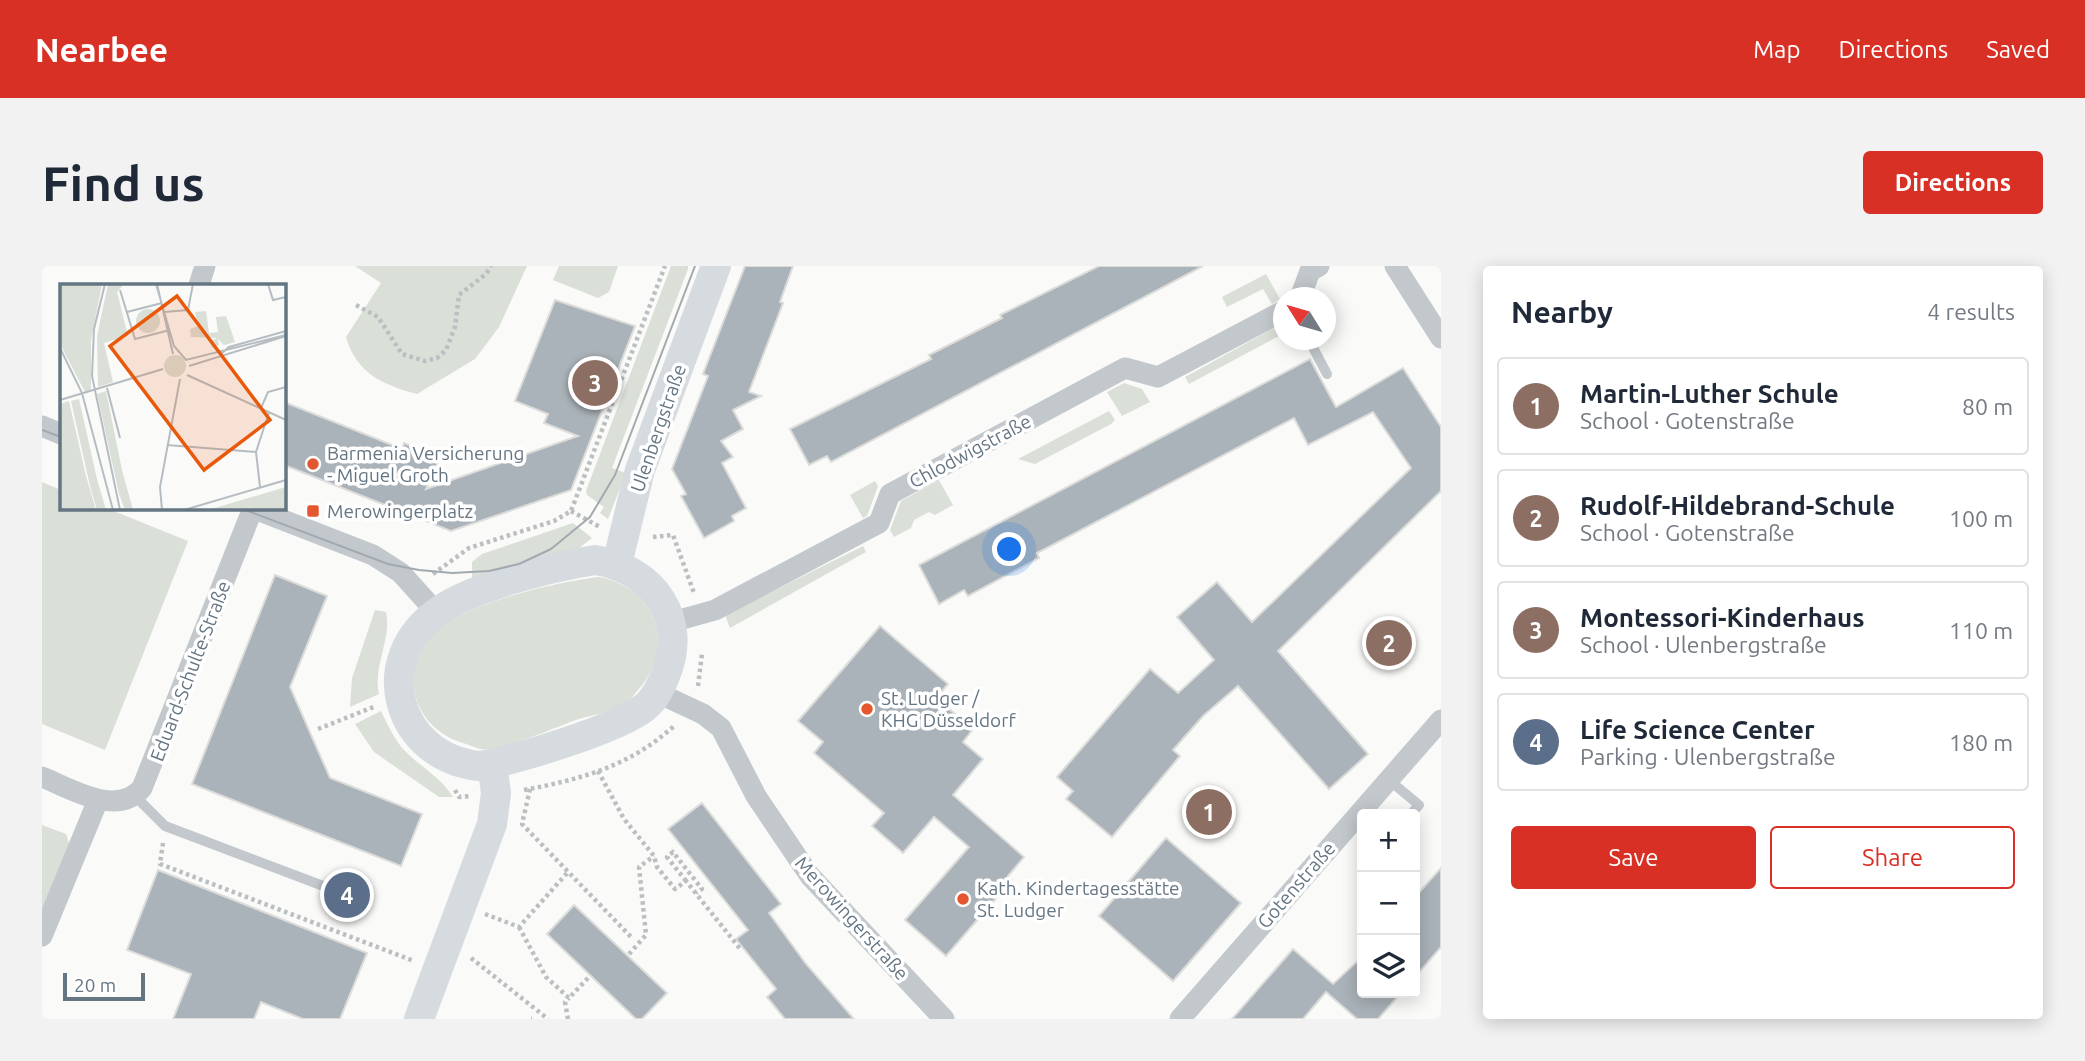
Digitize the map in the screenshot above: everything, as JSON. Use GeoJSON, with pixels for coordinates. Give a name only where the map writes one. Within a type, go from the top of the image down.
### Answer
{"type":"FeatureCollection","features":[{"type":"Feature","properties":{"kind":"street"},"geometry":{"type":"LineString","coordinates":[[199,284],[205,266]]}},
{"type":"Feature","properties":{"kind":"street"},"geometry":{"type":"LineString","coordinates":[[701,266],[706,296]]}},
{"type":"Feature","properties":{"kind":"street","name":"Ulenbergstraße"},"geometry":{"type":"LineString","coordinates":[[617,564],[640,470],[716,266]]}},
{"type":"Feature","properties":{"kind":"street"},"geometry":{"type":"LineString","coordinates":[[1395,266],[1441,338]]}},
{"type":"Feature","properties":{"kind":"street"},"geometry":{"type":"LineString","coordinates":[[1304,287],[1312,268]]}},
{"type":"Feature","properties":{"kind":"street","name":"Chlodwigstraße"},"geometry":{"type":"LineString","coordinates":[[672,622],[715,610],[880,523],[890,494],[1125,368],[1158,377],[1273,316]]}},
{"type":"Feature","properties":{"kind":"street"},"geometry":{"type":"LineString","coordinates":[[42,426],[60,434]]}},
{"type":"Feature","properties":{"kind":"street","name":"Eduard-Schulte-Straße"},"geometry":{"type":"LineString","coordinates":[[135,796],[148,778],[253,509]]}},
{"type":"Feature","properties":{"kind":"street"},"geometry":{"type":"LineString","coordinates":[[256,509],[373,555],[401,573],[436,612]]}},
{"type":"Feature","properties":{"kind":"street"},"geometry":{"type":"LineString","coordinates":[[595,560],[617,564],[638,573],[651,588],[672,622],[673,643],[669,666],[658,693],[630,718],[492,764],[462,764],[431,747],[410,724],[398,697],[404,655],[417,631],[436,612],[486,589],[573,564],[595,560]]}},
{"type":"Feature","properties":{"kind":"street","name":"Merowingerstraße"},"geometry":{"type":"LineString","coordinates":[[658,693],[703,714],[721,728],[756,796],[810,876],[944,1019]]}},
{"type":"Feature","properties":{"kind":"street","name":"Gotenstraße"},"geometry":{"type":"LineString","coordinates":[[1180,1019],[1307,881],[1441,720]]}},
{"type":"Feature","properties":{"kind":"street"},"geometry":{"type":"LineString","coordinates":[[419,1019],[492,824],[496,793],[492,764]]}},
{"type":"Feature","properties":{"kind":"street"},"geometry":{"type":"LineString","coordinates":[[42,777],[98,800],[112,802],[135,796]]}},
{"type":"Feature","properties":{"kind":"street"},"geometry":{"type":"LineString","coordinates":[[42,936],[98,800]]}},
{"type":"Feature","properties":{"kind":"lane"},"geometry":{"type":"LineString","coordinates":[[1314,350],[1327,373]]}},
{"type":"Feature","properties":{"kind":"lane"},"geometry":{"type":"LineString","coordinates":[[1389,780],[1419,805],[1415,809]]}},
{"type":"Feature","properties":{"kind":"lane"},"geometry":{"type":"LineString","coordinates":[[135,796],[165,826],[348,894]]}},
{"type":"Feature","properties":{"kind":"path"},"geometry":{"type":"LineString","coordinates":[[356,305],[378,317],[402,354],[425,361],[437,358],[452,337],[459,295],[486,274],[491,266]]}},
{"type":"Feature","properties":{"kind":"path"},"geometry":{"type":"LineString","coordinates":[[444,565],[470,548],[554,520],[571,511],[665,266]]}},
{"type":"Feature","properties":{"kind":"path"},"geometry":{"type":"LineString","coordinates":[[571,511],[593,524]]}},
{"type":"Feature","properties":{"kind":"path"},"geometry":{"type":"LineString","coordinates":[[650,538],[673,535],[697,602]]}},
{"type":"Feature","properties":{"kind":"path"},"geometry":{"type":"LineString","coordinates":[[318,729],[398,697]]}},
{"type":"Feature","properties":{"kind":"path"},"geometry":{"type":"LineString","coordinates":[[520,791],[598,771],[650,748],[683,719]]}},
{"type":"Feature","properties":{"kind":"path"},"geometry":{"type":"LineString","coordinates":[[598,771],[624,819],[654,856],[657,867],[675,889],[686,881]]}},
{"type":"Feature","properties":{"kind":"path"},"geometry":{"type":"LineString","coordinates":[[530,789],[522,824],[632,939]]}},
{"type":"Feature","properties":{"kind":"path"},"geometry":{"type":"LineString","coordinates":[[165,826],[160,864],[438,970]]}},
{"type":"Feature","properties":{"kind":"path"},"geometry":{"type":"LineString","coordinates":[[696,893],[702,889],[673,852],[667,857],[741,950]]}},
{"type":"Feature","properties":{"kind":"path"},"geometry":{"type":"LineString","coordinates":[[629,954],[646,935],[639,867],[654,856]]}},
{"type":"Feature","properties":{"kind":"path"},"geometry":{"type":"LineString","coordinates":[[519,927],[568,872]]}},
{"type":"Feature","properties":{"kind":"path"},"geometry":{"type":"LineString","coordinates":[[461,905],[519,927],[546,977],[569,998]]}},
{"type":"Feature","properties":{"kind":"path"},"geometry":{"type":"LineString","coordinates":[[448,940],[548,1019]]}},
{"type":"Feature","properties":{"kind":"path"},"geometry":{"type":"LineString","coordinates":[[568,1019],[565,1002],[589,977]]}},
{"type":"Feature","properties":{"kind":"shaded area"},"geometry":{"type":"Polygon","coordinates":[[[355,266],[527,266],[499,327],[475,359],[417,394],[372,376],[351,349],[346,337],[381,283],[355,266]]]}},
{"type":"Feature","properties":{"kind":"shaded area"},"geometry":{"type":"Polygon","coordinates":[[[559,266],[618,266],[609,292],[598,298],[553,280],[559,266]]]}},
{"type":"Feature","properties":{"kind":"shaded area"},"geometry":{"type":"Polygon","coordinates":[[[671,266],[688,266],[688,269],[612,468],[626,473],[608,519],[600,513],[604,507],[587,495],[586,491],[671,266]]]}},
{"type":"Feature","properties":{"kind":"shaded area"},"geometry":{"type":"Polygon","coordinates":[[[1266,274],[1273,287],[1272,304],[1263,289],[1227,307],[1222,297],[1266,274]]]}},
{"type":"Feature","properties":{"kind":"shaded area"},"geometry":{"type":"Polygon","coordinates":[[[1273,329],[1273,339],[1189,384],[1185,377],[1273,329]]]}},
{"type":"Feature","properties":{"kind":"shaded area"},"geometry":{"type":"Polygon","coordinates":[[[1124,383],[1142,389],[1150,402],[1122,416],[1107,392],[1124,383]]]}},
{"type":"Feature","properties":{"kind":"shaded area"},"geometry":{"type":"Polygon","coordinates":[[[1109,411],[1115,420],[1111,424],[1035,464],[1018,459],[1109,411]]]}},
{"type":"Feature","properties":{"kind":"shaded area"},"geometry":{"type":"Polygon","coordinates":[[[939,480],[953,505],[935,515],[929,512],[914,520],[911,528],[894,537],[890,530],[901,501],[939,480]]]}},
{"type":"Feature","properties":{"kind":"shaded area"},"geometry":{"type":"Polygon","coordinates":[[[875,481],[878,486],[867,516],[863,518],[850,495],[875,481]]]}},
{"type":"Feature","properties":{"kind":"shaded area"},"geometry":{"type":"Polygon","coordinates":[[[42,482],[60,490],[60,509],[108,509],[188,541],[105,750],[42,724],[42,482]]]}},
{"type":"Feature","properties":{"kind":"shaded area"},"geometry":{"type":"Polygon","coordinates":[[[573,523],[592,538],[578,549],[472,582],[472,562],[482,554],[573,523]]]}},
{"type":"Feature","properties":{"kind":"shaded area"},"geometry":{"type":"Polygon","coordinates":[[[863,546],[866,552],[730,628],[725,615],[863,546]]]}},
{"type":"Feature","properties":{"kind":"shaded area"},"geometry":{"type":"Polygon","coordinates":[[[599,577],[618,583],[646,605],[654,620],[658,637],[657,654],[650,672],[627,703],[522,740],[485,749],[445,735],[431,724],[421,710],[415,694],[414,678],[417,661],[425,645],[438,630],[452,620],[492,602],[560,583],[599,577]]]}},
{"type":"Feature","properties":{"kind":"shaded area"},"geometry":{"type":"Polygon","coordinates":[[[375,610],[386,612],[387,622],[378,673],[379,694],[350,707],[352,678],[375,610]]]}},
{"type":"Feature","properties":{"kind":"shaded area"},"geometry":{"type":"Polygon","coordinates":[[[381,711],[403,749],[438,779],[453,797],[439,797],[374,752],[355,724],[381,711]]]}},
{"type":"Feature","properties":{"kind":"shaded area"},"geometry":{"type":"Polygon","coordinates":[[[42,825],[66,834],[70,846],[42,916],[42,825]]]}},
{"type":"Feature","properties":{"kind":"building"},"geometry":{"type":"Polygon","coordinates":[[[745,266],[793,266],[780,302],[783,303],[749,392],[761,396],[733,410],[743,429],[721,441],[733,457],[722,463],[746,508],[732,516],[734,521],[704,538],[681,496],[686,494],[672,469],[708,376],[703,374],[745,266]]]}},
{"type":"Feature","properties":{"kind":"building"},"geometry":{"type":"Polygon","coordinates":[[[1099,266],[1203,266],[831,462],[827,456],[809,465],[790,429],[931,359],[929,355],[1002,318],[1000,315],[1099,266]]]}},
{"type":"Feature","properties":{"kind":"building"},"geometry":{"type":"Polygon","coordinates":[[[555,300],[635,326],[571,490],[451,531],[285,465],[285,402],[402,449],[404,443],[440,458],[426,489],[578,436],[544,423],[548,414],[515,401],[555,300]]]}},
{"type":"Feature","properties":{"kind":"building"},"geometry":{"type":"Polygon","coordinates":[[[1310,359],[1336,407],[1403,368],[1441,427],[1441,491],[1278,651],[1368,754],[1329,789],[1238,686],[1203,716],[1173,750],[1180,756],[1112,837],[1066,799],[1073,791],[1057,777],[1150,669],[1178,693],[1214,660],[1177,617],[1217,582],[1252,622],[1411,468],[1373,412],[1308,445],[1294,418],[1037,553],[1039,558],[968,596],[964,590],[939,604],[919,565],[1310,359]]]}},
{"type":"Feature","properties":{"kind":"building"},"geometry":{"type":"Polygon","coordinates":[[[275,575],[327,596],[290,687],[330,778],[422,814],[401,866],[192,784],[275,575]]]}},
{"type":"Feature","properties":{"kind":"building"},"geometry":{"type":"Polygon","coordinates":[[[880,626],[948,684],[936,698],[973,729],[963,742],[983,759],[953,795],[1024,857],[1008,876],[1012,880],[946,956],[905,920],[969,847],[934,817],[903,853],[872,826],[884,813],[814,753],[823,742],[798,721],[880,626]]]}},
{"type":"Feature","properties":{"kind":"building"},"geometry":{"type":"Polygon","coordinates":[[[702,803],[781,904],[769,913],[806,964],[854,1019],[785,1019],[767,997],[776,989],[736,939],[748,930],[668,829],[702,803]]]}},
{"type":"Feature","properties":{"kind":"building"},"geometry":{"type":"Polygon","coordinates":[[[1166,838],[1241,903],[1173,981],[1099,916],[1166,838]]]}},
{"type":"Feature","properties":{"kind":"building"},"geometry":{"type":"Polygon","coordinates":[[[1441,868],[1441,947],[1420,971],[1420,935],[1420,891],[1441,868]]]}},
{"type":"Feature","properties":{"kind":"building"},"geometry":{"type":"Polygon","coordinates":[[[158,870],[367,953],[340,1019],[303,1019],[261,1002],[254,1019],[173,1019],[191,974],[127,950],[158,870]]]}},
{"type":"Feature","properties":{"kind":"building"},"geometry":{"type":"Polygon","coordinates":[[[574,905],[667,993],[642,1019],[636,1019],[547,934],[574,905]]]}},
{"type":"Feature","properties":{"kind":"building"},"geometry":{"type":"Polygon","coordinates":[[[1293,949],[1333,984],[1357,962],[1357,998],[1397,998],[1378,1019],[1357,1019],[1326,992],[1303,1019],[1232,1019],[1293,949]]]}},
{"type":"Feature","properties":{"kind":"tram line"},"geometry":{"type":"LineString","coordinates":[[243,509],[388,564],[419,570],[452,573],[489,571],[519,564],[551,549],[590,517],[615,475],[695,266]]}},
{"type":"Feature","properties":{"kind":"tram line"},"geometry":{"type":"LineString","coordinates":[[42,430],[60,437]]}},
{"type":"Feature","properties":{"kind":"place","name":"Montessori-Kinderhaus"},"geometry":{"type":"Point","coordinates":[595,383]}},
{"type":"Feature","properties":{"kind":"place","name":"Barmenia Versicherung - Miguel Groth"},"geometry":{"type":"Point","coordinates":[313,464]}},
{"type":"Feature","properties":{"kind":"place","name":"Merowingerplatz"},"geometry":{"type":"Point","coordinates":[313,511]}},
{"type":"Feature","properties":{"kind":"place","name":"Rudolf-Hildebrand-Schule"},"geometry":{"type":"Point","coordinates":[1389,643]}},
{"type":"Feature","properties":{"kind":"place","name":"St. Ludger / KHG Düsseldorf"},"geometry":{"type":"Point","coordinates":[867,709]}},
{"type":"Feature","properties":{"kind":"place","name":"Martin-Luther Schule"},"geometry":{"type":"Point","coordinates":[1209,812]}},
{"type":"Feature","properties":{"kind":"place","name":"Life Science Center"},"geometry":{"type":"Point","coordinates":[347,895]}},
{"type":"Feature","properties":{"kind":"place","name":"Kath. Kindertagesstätte St. Ludger"},"geometry":{"type":"Point","coordinates":[963,899]}}]}
